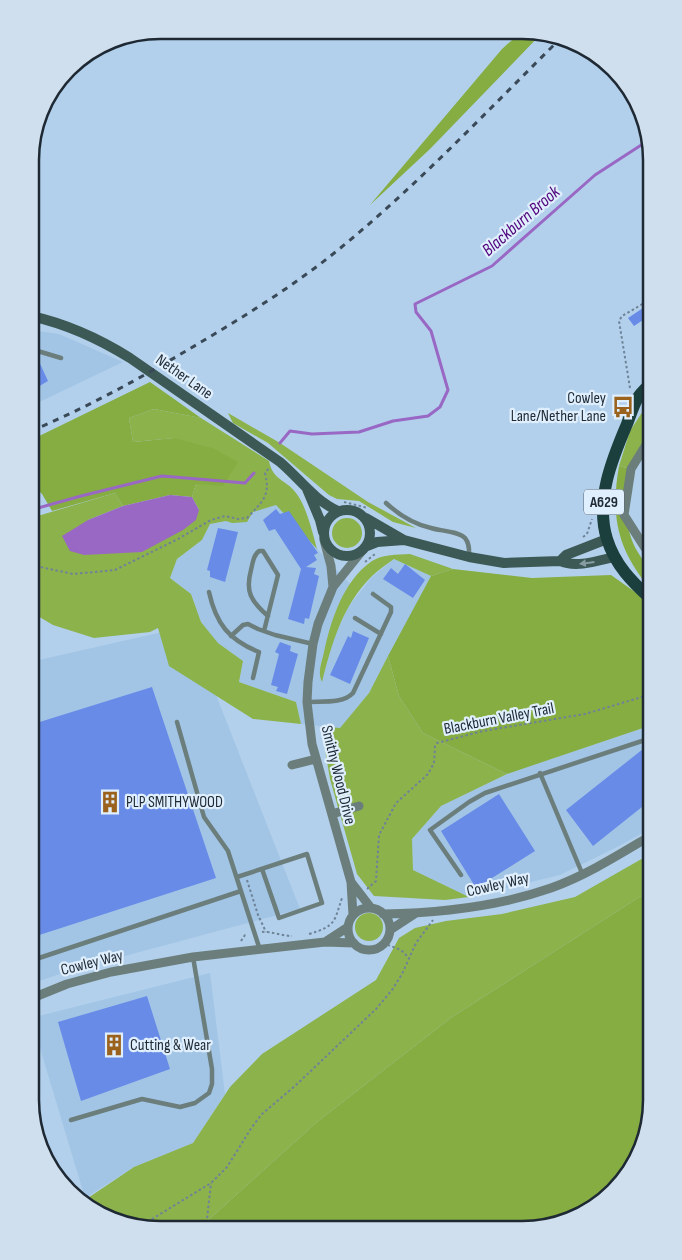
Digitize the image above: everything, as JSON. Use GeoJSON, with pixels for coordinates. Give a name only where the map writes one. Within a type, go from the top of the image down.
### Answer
{"type":"FeatureCollection","features":[{"type":"Feature","properties":{"kind":"main road","name":"Nether Lane"},"geometry":{"type":"LineString","coordinates":[[39,318],[74,328],[106,343],[280,462],[294,473],[306,488],[338,511]]}},
{"type":"Feature","properties":{"kind":"main road","name":"A629"},"geometry":{"type":"LineString","coordinates":[[643,392],[637,398],[617,448],[605,487],[604,526],[614,557],[626,576],[643,592]]}},
{"type":"Feature","properties":{"kind":"main road","name":"Nether Lane"},"geometry":{"type":"LineString","coordinates":[[306,488],[320,520],[324,537]]}},
{"type":"Feature","properties":{"kind":"main road"},"geometry":{"type":"LineString","coordinates":[[404,540],[377,542],[355,555],[340,556],[334,552],[324,537],[327,520],[338,511],[352,510],[359,512],[365,518],[404,540],[469,557],[504,563],[560,561],[568,564],[582,564],[614,557]]}},
{"type":"Feature","properties":{"kind":"main road"},"geometry":{"type":"LineString","coordinates":[[364,548],[370,539],[370,531],[365,518]]}},
{"type":"Feature","properties":{"kind":"main road"},"geometry":{"type":"LineString","coordinates":[[560,561],[566,555],[607,539]]}},
{"type":"Feature","properties":{"kind":"street"},"geometry":{"type":"LineString","coordinates":[[643,450],[632,469],[624,515],[643,541]]}},
{"type":"Feature","properties":{"kind":"street","name":"Smithy Wood Drive"},"geometry":{"type":"LineString","coordinates":[[324,537],[333,587]]}},
{"type":"Feature","properties":{"kind":"street","name":"Smithy Wood Drive"},"geometry":{"type":"LineString","coordinates":[[353,915],[351,882],[312,744],[307,702],[313,644],[318,624],[333,587],[364,548]]}},
{"type":"Feature","properties":{"kind":"street"},"geometry":{"type":"LineString","coordinates":[[292,765],[316,758]]}},
{"type":"Feature","properties":{"kind":"street"},"geometry":{"type":"LineString","coordinates":[[332,814],[359,806]]}},
{"type":"Feature","properties":{"kind":"street","name":"Cowley Way"},"geometry":{"type":"LineString","coordinates":[[383,914],[438,912],[474,908],[518,898],[552,887],[603,864],[643,840]]}},
{"type":"Feature","properties":{"kind":"street","name":"Smithy Wood Drive"},"geometry":{"type":"LineString","coordinates":[[351,882],[371,908]]}},
{"type":"Feature","properties":{"kind":"street"},"geometry":{"type":"LineString","coordinates":[[364,908],[371,908],[383,914],[387,919],[390,930],[388,937],[379,948],[362,949],[354,944],[348,934],[348,927],[353,915],[364,908]]}},
{"type":"Feature","properties":{"kind":"street"},"geometry":{"type":"LineString","coordinates":[[390,930],[416,913]]}},
{"type":"Feature","properties":{"kind":"street","name":"Cowley Way"},"geometry":{"type":"LineString","coordinates":[[325,942],[348,927]]}},
{"type":"Feature","properties":{"kind":"street","name":"Cowley Way"},"geometry":{"type":"LineString","coordinates":[[39,995],[67,984],[111,972],[193,957],[325,942],[354,944]]}},
{"type":"Feature","properties":{"kind":"lane"},"geometry":{"type":"LineString","coordinates":[[39,351],[61,358]]}},
{"type":"Feature","properties":{"kind":"lane"},"geometry":{"type":"LineString","coordinates":[[386,503],[397,514],[409,521],[466,539],[469,544],[469,557]]}},
{"type":"Feature","properties":{"kind":"lane"},"geometry":{"type":"LineString","coordinates":[[264,631],[268,616],[278,575],[263,551],[259,551],[254,555],[248,581],[250,596],[256,606],[268,616]]}},
{"type":"Feature","properties":{"kind":"lane"},"geometry":{"type":"LineString","coordinates":[[209,592],[218,620],[231,636],[246,647],[259,652],[252,678]]}},
{"type":"Feature","properties":{"kind":"lane"},"geometry":{"type":"LineString","coordinates":[[307,702],[349,698],[357,685],[381,634],[391,607],[373,594]]}},
{"type":"Feature","properties":{"kind":"lane"},"geometry":{"type":"LineString","coordinates":[[355,618],[381,634]]}},
{"type":"Feature","properties":{"kind":"lane"},"geometry":{"type":"LineString","coordinates":[[231,636],[243,625],[248,624],[264,631],[313,644]]}},
{"type":"Feature","properties":{"kind":"lane"},"geometry":{"type":"LineString","coordinates":[[177,722],[204,817],[228,852],[260,950]]}},
{"type":"Feature","properties":{"kind":"lane","name":"Cowley Way"},"geometry":{"type":"LineString","coordinates":[[461,875],[430,830],[485,793],[643,741]]}},
{"type":"Feature","properties":{"kind":"lane"},"geometry":{"type":"LineString","coordinates":[[540,774],[582,873]]}},
{"type":"Feature","properties":{"kind":"lane"},"geometry":{"type":"LineString","coordinates":[[237,877],[307,854],[322,903],[279,918],[262,869]]}},
{"type":"Feature","properties":{"kind":"lane"},"geometry":{"type":"LineString","coordinates":[[39,958],[241,892]]}},
{"type":"Feature","properties":{"kind":"lane"},"geometry":{"type":"LineString","coordinates":[[72,1120],[142,1099],[180,1107],[195,1103],[209,1093],[212,1084],[212,1068],[193,957]]}},
{"type":"Feature","properties":{"kind":"path"},"geometry":{"type":"LineString","coordinates":[[637,398],[629,382],[618,321],[622,316],[643,304]]}},
{"type":"Feature","properties":{"kind":"path"},"geometry":{"type":"LineString","coordinates":[[39,567],[73,574],[115,570],[212,520],[225,516],[238,519],[247,518],[262,502],[269,487],[266,473],[268,468],[275,467],[280,462]]}},
{"type":"Feature","properties":{"kind":"path"},"geometry":{"type":"LineString","coordinates":[[582,538],[587,534],[593,516]]}},
{"type":"Feature","properties":{"kind":"path","name":"Blackburn Valley Trail"},"geometry":{"type":"LineString","coordinates":[[361,895],[376,881],[379,835],[396,803],[428,774],[434,763],[435,746],[437,743],[483,731],[585,714],[643,697]]}},
{"type":"Feature","properties":{"kind":"path"},"geometry":{"type":"LineString","coordinates":[[245,874],[258,915],[266,932]]}},
{"type":"Feature","properties":{"kind":"path"},"geometry":{"type":"LineString","coordinates":[[302,936],[324,929],[336,920],[341,905],[341,898]]}},
{"type":"Feature","properties":{"kind":"path"},"geometry":{"type":"LineString","coordinates":[[150,1220],[211,1184],[227,1167],[262,1114],[296,1085],[376,1009],[392,990],[402,974],[416,943],[438,912]]}},
{"type":"Feature","properties":{"kind":"path"},"geometry":{"type":"LineString","coordinates":[[280,936],[295,936]]}},
{"type":"Feature","properties":{"kind":"path"},"geometry":{"type":"LineString","coordinates":[[383,943],[401,950],[409,958]]}},
{"type":"Feature","properties":{"kind":"path"},"geometry":{"type":"LineString","coordinates":[[207,1221],[211,1184]]}},
{"type":"Feature","properties":{"kind":"shaded area"},"geometry":{"type":"Polygon","coordinates":[[[39,331],[59,334],[123,362],[39,402],[39,331]]]}},
{"type":"Feature","properties":{"kind":"shaded area"},"geometry":{"type":"Polygon","coordinates":[[[170,495],[192,497],[199,510],[196,520],[183,530],[142,552],[84,555],[70,551],[62,536],[88,520],[123,506],[170,495]]]}},
{"type":"Feature","properties":{"kind":"shaded area"},"geometry":{"type":"Polygon","coordinates":[[[276,505],[351,585],[336,610],[322,681],[334,637],[349,606],[372,577],[394,559],[431,576],[369,693],[340,728],[301,724],[296,702],[239,682],[243,661],[218,643],[201,622],[191,594],[170,578],[177,559],[202,540],[210,524],[227,521],[232,523],[252,512],[276,505]]]}},
{"type":"Feature","properties":{"kind":"shaded area"},"geometry":{"type":"Polygon","coordinates":[[[189,626],[300,909],[69,971],[39,981],[39,660],[189,626]]]}},
{"type":"Feature","properties":{"kind":"shaded area"},"geometry":{"type":"Polygon","coordinates":[[[643,728],[643,833],[560,875],[469,897],[413,870],[412,839],[441,806],[507,774],[643,728]]]}},
{"type":"Feature","properties":{"kind":"shaded area"},"geometry":{"type":"Polygon","coordinates":[[[210,973],[225,1094],[193,1143],[134,1167],[87,1197],[84,1194],[39,1045],[39,1016],[210,973]]]}},
{"type":"Feature","properties":{"kind":"green space"},"geometry":{"type":"Polygon","coordinates":[[[513,39],[536,40],[430,149],[370,205],[502,49],[513,39]]]}},
{"type":"Feature","properties":{"kind":"green space"},"geometry":{"type":"Polygon","coordinates":[[[150,382],[201,418],[154,409],[129,418],[133,442],[174,438],[212,448],[238,462],[223,486],[196,484],[192,497],[170,495],[123,506],[115,493],[52,511],[39,491],[39,436],[150,382]]]}},
{"type":"Feature","properties":{"kind":"green space"},"geometry":{"type":"Polygon","coordinates":[[[154,409],[201,418],[269,461],[271,468],[277,476],[292,488],[300,498],[309,520],[317,549],[276,505],[253,512],[247,522],[232,523],[226,521],[210,524],[202,540],[177,559],[170,578],[191,594],[201,622],[218,643],[243,661],[239,682],[296,702],[301,724],[253,719],[169,666],[158,628],[150,632],[94,638],[53,625],[39,617],[39,516],[115,493],[123,506],[88,520],[199,510],[192,497],[196,484],[174,438],[133,442],[129,418],[154,409]]]}},
{"type":"Feature","properties":{"kind":"green space"},"geometry":{"type":"Polygon","coordinates":[[[643,411],[643,444],[631,469],[619,466],[630,431],[643,411]]]}},
{"type":"Feature","properties":{"kind":"green space"},"geometry":{"type":"Polygon","coordinates":[[[228,413],[280,443],[368,502],[416,528],[393,522],[359,501],[337,499],[329,495],[268,443],[233,423],[228,413]]]}},
{"type":"Feature","properties":{"kind":"green space"},"geometry":{"type":"Polygon","coordinates":[[[619,466],[631,469],[627,497],[628,523],[630,535],[643,559],[643,579],[631,561],[619,532],[616,518],[616,485],[619,466]]]}},
{"type":"Feature","properties":{"kind":"green space"},"geometry":{"type":"Polygon","coordinates":[[[347,518],[353,519],[361,527],[361,539],[353,547],[347,548],[341,547],[333,539],[332,533],[333,527],[341,519],[347,518]]]}},
{"type":"Feature","properties":{"kind":"green space"},"geometry":{"type":"Polygon","coordinates":[[[410,554],[453,569],[431,576],[394,559],[374,574],[346,612],[334,639],[322,682],[320,667],[330,627],[340,602],[353,579],[372,561],[381,557],[410,554]]]}},
{"type":"Feature","properties":{"kind":"green space"},"geometry":{"type":"Polygon","coordinates":[[[453,569],[532,578],[611,575],[643,598],[643,728],[507,774],[423,733],[399,696],[388,656],[431,576],[453,569]]]}},
{"type":"Feature","properties":{"kind":"green space"},"geometry":{"type":"Polygon","coordinates":[[[388,656],[399,696],[423,733],[507,774],[441,806],[412,839],[413,870],[469,897],[445,900],[374,896],[357,874],[330,779],[321,726],[340,728],[369,693],[388,656]]]}},
{"type":"Feature","properties":{"kind":"green space"},"geometry":{"type":"Polygon","coordinates":[[[643,858],[643,895],[452,1017],[317,1122],[207,1221],[160,1221],[128,1217],[113,1212],[88,1198],[134,1167],[193,1143],[230,1087],[262,1054],[376,980],[399,938],[415,928],[446,921],[502,914],[575,897],[643,858]]]}},
{"type":"Feature","properties":{"kind":"green space"},"geometry":{"type":"Polygon","coordinates":[[[643,895],[643,1108],[641,1124],[631,1154],[608,1186],[583,1205],[569,1212],[546,1219],[530,1221],[207,1221],[317,1122],[452,1017],[643,895]]]}},
{"type":"Feature","properties":{"kind":"green space"},"geometry":{"type":"Polygon","coordinates":[[[369,913],[379,917],[383,927],[379,937],[369,941],[359,937],[355,927],[359,917],[369,913]]]}},
{"type":"Feature","properties":{"kind":"building"},"geometry":{"type":"Polygon","coordinates":[[[643,308],[643,320],[634,326],[628,318],[643,308]]]}},
{"type":"Feature","properties":{"kind":"building"},"geometry":{"type":"Polygon","coordinates":[[[39,362],[48,381],[39,386],[39,362]]]}},
{"type":"Feature","properties":{"kind":"building"},"geometry":{"type":"Polygon","coordinates":[[[276,509],[280,514],[289,511],[318,553],[314,555],[317,560],[306,567],[316,568],[314,574],[319,576],[309,619],[305,618],[304,624],[288,619],[301,569],[275,529],[269,531],[263,520],[276,509]]]}},
{"type":"Feature","properties":{"kind":"building"},"geometry":{"type":"Polygon","coordinates":[[[218,528],[238,532],[225,582],[210,577],[210,571],[207,570],[218,528]]]}},
{"type":"Feature","properties":{"kind":"building"},"geometry":{"type":"Polygon","coordinates":[[[405,564],[425,580],[413,598],[383,579],[391,568],[398,574],[405,564]]]}},
{"type":"Feature","properties":{"kind":"building"},"geometry":{"type":"Polygon","coordinates":[[[353,631],[369,638],[350,684],[330,675],[348,636],[351,638],[353,631]]]}},
{"type":"Feature","properties":{"kind":"building"},"geometry":{"type":"Polygon","coordinates":[[[280,642],[291,646],[290,651],[298,654],[287,694],[276,691],[278,687],[271,685],[279,654],[275,652],[280,642]]]}},
{"type":"Feature","properties":{"kind":"building","name":"PLP SMITHYWOOD"},"geometry":{"type":"Polygon","coordinates":[[[152,687],[216,878],[39,935],[39,722],[152,687]]]}},
{"type":"Feature","properties":{"kind":"building"},"geometry":{"type":"Polygon","coordinates":[[[643,749],[643,806],[593,846],[566,810],[643,749]]]}},
{"type":"Feature","properties":{"kind":"building"},"geometry":{"type":"Polygon","coordinates":[[[499,794],[535,851],[476,888],[441,831],[499,794]]]}},
{"type":"Feature","properties":{"kind":"building","name":"Cutting & Wear"},"geometry":{"type":"Polygon","coordinates":[[[147,996],[170,1069],[81,1101],[58,1022],[147,996]]]}},
{"type":"Feature","properties":{"kind":"waterway","name":"Blackburn Brook"},"geometry":{"type":"LineString","coordinates":[[280,443],[290,431],[312,434],[359,432],[393,421],[428,416],[440,407],[448,390],[431,331],[416,312],[415,304],[492,266],[595,175],[642,144]]}},
{"type":"Feature","properties":{"kind":"waterway"},"geometry":{"type":"LineString","coordinates":[[39,508],[162,476],[245,483],[254,473]]}},
{"type":"Feature","properties":{"kind":"railway"},"geometry":{"type":"LineString","coordinates":[[39,428],[92,403],[171,360],[264,303],[316,267],[363,229],[421,177],[555,44]]}},
{"type":"Feature","properties":{"kind":"place","name":"Cowley Lane/Nether Lane"},"geometry":{"type":"Point","coordinates":[623,407]}},
{"type":"Feature","properties":{"kind":"place","name":"PLP SMITHYWOOD"},"geometry":{"type":"Point","coordinates":[110,802]}},
{"type":"Feature","properties":{"kind":"place","name":"Cutting & Wear"},"geometry":{"type":"Point","coordinates":[114,1045]}}]}
